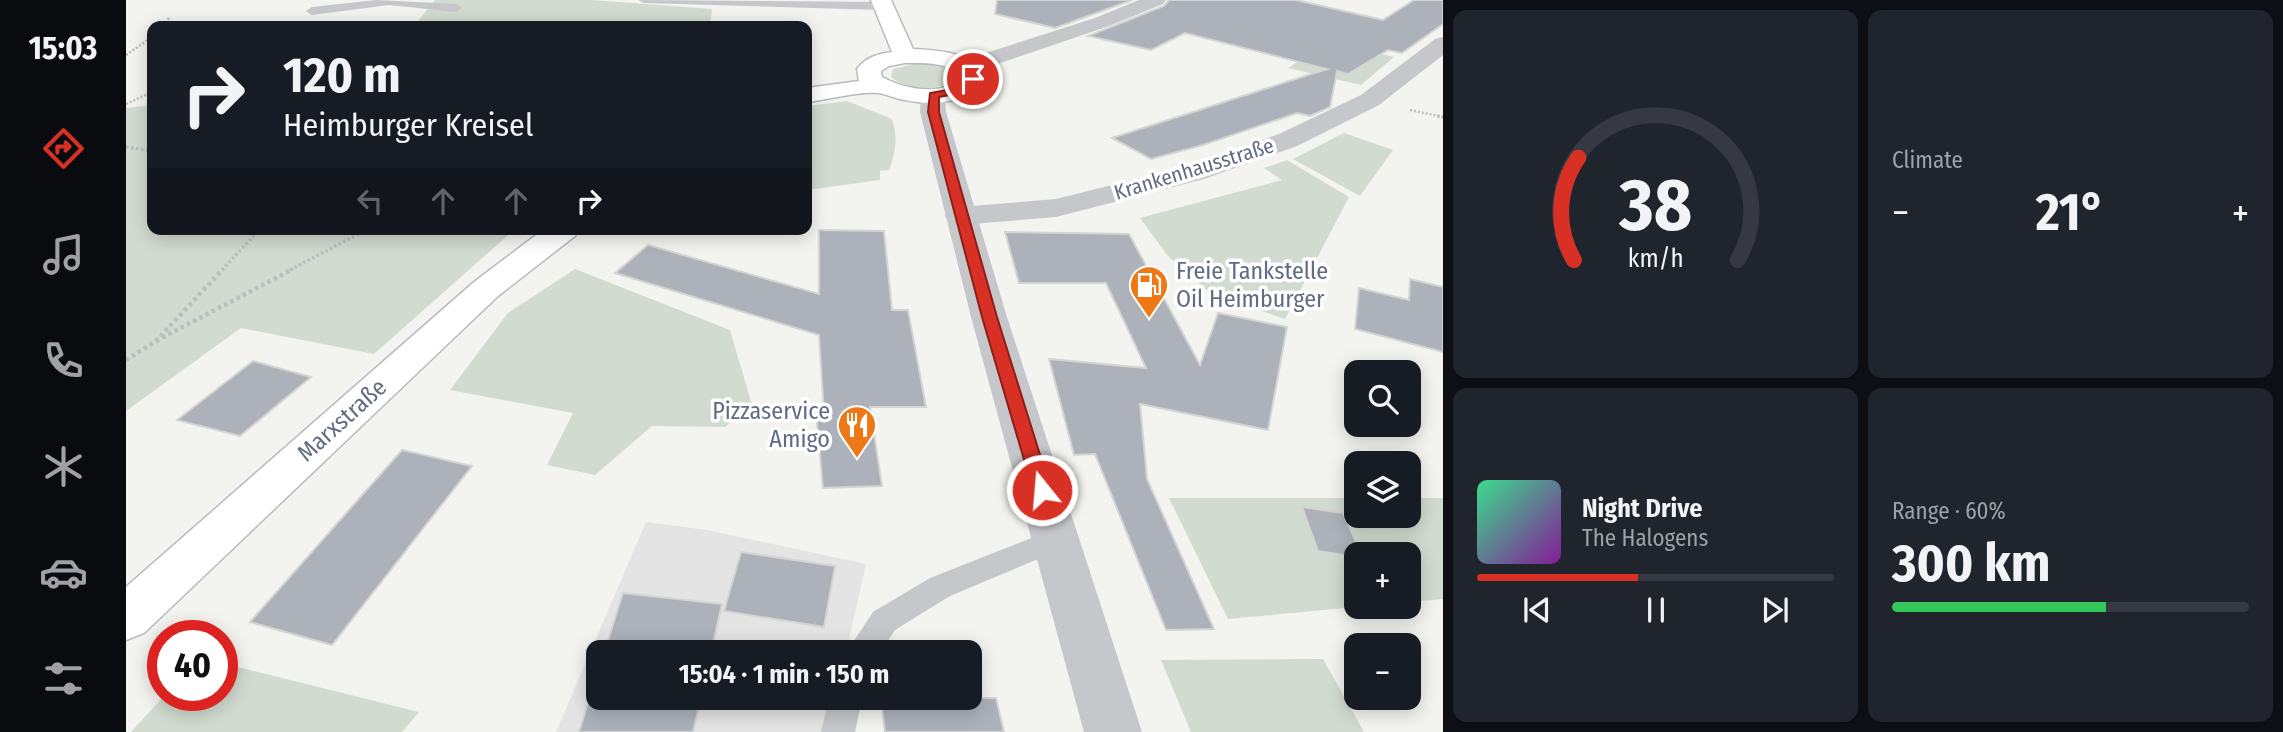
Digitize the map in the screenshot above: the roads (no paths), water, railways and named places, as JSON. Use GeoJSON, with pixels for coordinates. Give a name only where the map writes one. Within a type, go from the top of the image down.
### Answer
{"type":"FeatureCollection","features":[{"type":"Feature","properties":{"kind":"main road"},"geometry":{"type":"LineString","coordinates":[[883,3],[905,56]]}},
{"type":"Feature","properties":{"kind":"main road"},"geometry":{"type":"LineString","coordinates":[[905,56],[939,58],[966,67],[972,73],[970,85],[961,90],[933,95],[903,93],[879,86],[871,81],[869,69],[882,60],[905,56]]}},
{"type":"Feature","properties":{"kind":"main road"},"geometry":{"type":"LineString","coordinates":[[812,94],[879,86]]}},
{"type":"Feature","properties":{"kind":"main road","name":"Marxstraße"},"geometry":{"type":"LineString","coordinates":[[126,618],[486,289],[556,235]]}},
{"type":"Feature","properties":{"kind":"street"},"geometry":{"type":"LineString","coordinates":[[966,67],[1102,22],[1156,0]]}},
{"type":"Feature","properties":{"kind":"street","name":"Krankenhausstraße"},"geometry":{"type":"LineString","coordinates":[[960,216],[1056,208],[1194,173],[1288,141],[1370,100],[1443,44]]}},
{"type":"Feature","properties":{"kind":"street"},"geometry":{"type":"LineString","coordinates":[[933,95],[933,112],[960,216],[1113,732]]}},
{"type":"Feature","properties":{"kind":"lane"},"geometry":{"type":"LineString","coordinates":[[644,0],[883,3]]}},
{"type":"Feature","properties":{"kind":"lane"},"geometry":{"type":"LineString","coordinates":[[312,11],[392,1],[456,8]]}},
{"type":"Feature","properties":{"kind":"lane"},"geometry":{"type":"LineString","coordinates":[[871,640],[884,621],[940,587],[1057,539]]}},
{"type":"Feature","properties":{"kind":"lane"},"geometry":{"type":"LineString","coordinates":[[838,732],[843,710]]}},
{"type":"Feature","properties":{"kind":"place","name":"Freie Tankstelle Oil Heimburger"},"geometry":{"type":"Point","coordinates":[1149,319]}},
{"type":"Feature","properties":{"kind":"place","name":"Pizzaservice Amigo"},"geometry":{"type":"Point","coordinates":[857,459]}}]}
